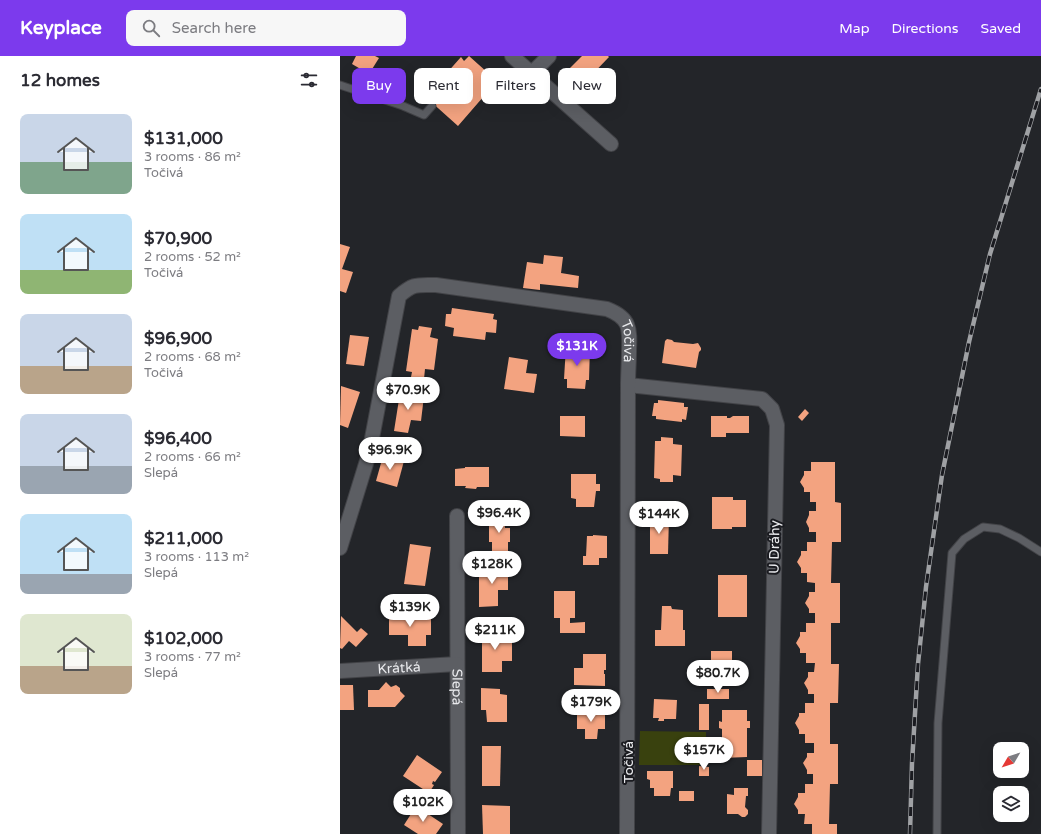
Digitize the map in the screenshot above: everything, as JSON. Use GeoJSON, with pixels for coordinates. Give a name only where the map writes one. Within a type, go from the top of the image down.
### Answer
{"type":"FeatureCollection","features":[{"type":"Feature","properties":{"kind":"street"},"geometry":{"type":"LineString","coordinates":[[512,56],[526,68]]}},
{"type":"Feature","properties":{"kind":"street"},"geometry":{"type":"LineString","coordinates":[[537,68],[549,56]]}},
{"type":"Feature","properties":{"kind":"street"},"geometry":{"type":"LineString","coordinates":[[550,89],[611,144]]}},
{"type":"Feature","properties":{"kind":"street","name":"Točivá"},"geometry":{"type":"LineString","coordinates":[[340,548],[369,454],[399,296],[407,289],[416,285],[436,285],[607,309],[618,313],[626,322],[630,330],[628,385],[627,834]]}},
{"type":"Feature","properties":{"kind":"street","name":"U Dráhy"},"geometry":{"type":"LineString","coordinates":[[628,385],[762,398],[772,409],[777,425],[769,834]]}},
{"type":"Feature","properties":{"kind":"street","name":"Slepá"},"geometry":{"type":"LineString","coordinates":[[457,516],[458,834]]}},
{"type":"Feature","properties":{"kind":"street","name":"Krátká"},"geometry":{"type":"LineString","coordinates":[[340,671],[457,664]]}},
{"type":"Feature","properties":{"kind":"lane"},"geometry":{"type":"LineString","coordinates":[[340,85],[403,106],[424,115],[432,106]]}},
{"type":"Feature","properties":{"kind":"lane"},"geometry":{"type":"LineString","coordinates":[[936,834],[938,723],[952,553],[964,539],[983,527],[1000,529],[1019,538],[1041,552]]}},
{"type":"Feature","properties":{"kind":"green space"},"geometry":{"type":"Polygon","coordinates":[[[640,731],[706,732],[706,765],[639,765],[640,731]]]}},
{"type":"Feature","properties":{"kind":"building"},"geometry":{"type":"Polygon","coordinates":[[[356,56],[375,56],[379,58],[373,68],[359,68],[352,64],[356,56]]]}},
{"type":"Feature","properties":{"kind":"building"},"geometry":{"type":"Polygon","coordinates":[[[469,56],[482,68],[481,68],[481,99],[458,126],[433,104],[473,104],[473,68],[451,68],[461,57],[464,61],[469,56]]]}},
{"type":"Feature","properties":{"kind":"building"},"geometry":{"type":"Polygon","coordinates":[[[582,56],[609,57],[598,68],[570,68],[582,56]]]}},
{"type":"Feature","properties":{"kind":"building"},"geometry":{"type":"Polygon","coordinates":[[[340,244],[350,247],[342,269],[353,272],[346,293],[340,291],[340,244]]]}},
{"type":"Feature","properties":{"kind":"building"},"geometry":{"type":"Polygon","coordinates":[[[544,255],[563,257],[561,273],[579,276],[578,288],[540,284],[540,290],[523,288],[527,262],[543,264],[544,255]]]}},
{"type":"Feature","properties":{"kind":"building"},"geometry":{"type":"Polygon","coordinates":[[[452,308],[494,314],[493,319],[497,320],[496,333],[486,332],[485,340],[453,336],[454,328],[445,326],[446,314],[451,314],[452,308]]]}},
{"type":"Feature","properties":{"kind":"building"},"geometry":{"type":"Polygon","coordinates":[[[419,326],[432,328],[430,337],[438,339],[434,370],[425,369],[424,379],[411,377],[412,372],[406,371],[412,329],[418,330],[419,326]]]}},
{"type":"Feature","properties":{"kind":"building"},"geometry":{"type":"Polygon","coordinates":[[[350,335],[369,337],[364,366],[346,364],[350,335]]]}},
{"type":"Feature","properties":{"kind":"building"},"geometry":{"type":"Polygon","coordinates":[[[667,339],[674,342],[693,344],[698,343],[701,350],[699,352],[696,368],[662,363],[665,341],[667,339]]]}},
{"type":"Feature","properties":{"kind":"building"},"geometry":{"type":"Polygon","coordinates":[[[566,346],[590,347],[589,380],[586,380],[585,389],[567,388],[567,379],[564,379],[566,346]]]}},
{"type":"Feature","properties":{"kind":"building"},"geometry":{"type":"Polygon","coordinates":[[[509,357],[528,360],[526,373],[537,374],[534,393],[504,389],[509,357]]]}},
{"type":"Feature","properties":{"kind":"building"},"geometry":{"type":"Polygon","coordinates":[[[341,386],[360,392],[348,428],[340,425],[341,386]]]}},
{"type":"Feature","properties":{"kind":"building"},"geometry":{"type":"Polygon","coordinates":[[[400,393],[424,396],[421,421],[411,420],[408,433],[394,431],[400,393]]]}},
{"type":"Feature","properties":{"kind":"building"},"geometry":{"type":"Polygon","coordinates":[[[658,400],[684,403],[684,407],[688,407],[686,420],[682,419],[682,422],[656,419],[656,416],[652,416],[654,403],[658,403],[658,400]]]}},
{"type":"Feature","properties":{"kind":"building"},"geometry":{"type":"Polygon","coordinates":[[[805,409],[809,413],[802,421],[798,417],[805,409]]]}},
{"type":"Feature","properties":{"kind":"building"},"geometry":{"type":"Polygon","coordinates":[[[560,416],[585,416],[585,437],[560,436],[560,416]]]}},
{"type":"Feature","properties":{"kind":"building"},"geometry":{"type":"Polygon","coordinates":[[[711,416],[727,416],[727,418],[730,418],[733,416],[749,416],[749,433],[726,433],[726,437],[711,437],[711,416]]]}},
{"type":"Feature","properties":{"kind":"building"},"geometry":{"type":"Polygon","coordinates":[[[661,437],[673,438],[673,444],[682,445],[681,476],[673,475],[673,482],[660,482],[660,479],[654,478],[655,441],[661,441],[661,437]]]}},
{"type":"Feature","properties":{"kind":"building"},"geometry":{"type":"Polygon","coordinates":[[[383,456],[404,461],[397,487],[376,481],[383,456]]]}},
{"type":"Feature","properties":{"kind":"building"},"geometry":{"type":"Polygon","coordinates":[[[811,462],[835,462],[835,502],[841,503],[841,542],[832,542],[831,583],[840,583],[840,623],[831,623],[831,664],[839,664],[838,703],[830,703],[830,744],[838,744],[838,784],[830,784],[829,824],[837,824],[837,834],[812,834],[812,824],[804,824],[805,814],[798,814],[798,810],[794,804],[798,797],[798,793],[805,793],[805,784],[813,784],[813,774],[807,774],[807,770],[803,763],[807,757],[807,753],[814,753],[814,743],[805,743],[805,734],[799,734],[799,730],[795,723],[799,713],[805,713],[805,703],[814,703],[814,694],[808,694],[808,690],[804,683],[808,677],[808,672],[814,672],[815,663],[806,663],[806,653],[800,653],[800,649],[796,643],[800,636],[800,632],[806,632],[806,623],[815,623],[815,613],[809,613],[809,609],[805,603],[809,596],[809,592],[815,592],[815,583],[807,582],[807,573],[801,573],[801,568],[797,562],[801,555],[801,551],[807,551],[807,542],[816,542],[816,532],[809,532],[806,522],[809,511],[816,511],[816,502],[810,502],[810,492],[804,492],[804,488],[800,482],[804,475],[804,471],[811,471],[811,462]]]}},
{"type":"Feature","properties":{"kind":"building"},"geometry":{"type":"Polygon","coordinates":[[[465,467],[489,467],[489,487],[477,487],[476,489],[465,488],[466,486],[455,486],[455,469],[465,467]]]}},
{"type":"Feature","properties":{"kind":"building"},"geometry":{"type":"Polygon","coordinates":[[[571,474],[596,474],[596,484],[600,484],[600,491],[596,491],[594,507],[576,507],[576,499],[571,498],[571,474]]]}},
{"type":"Feature","properties":{"kind":"building"},"geometry":{"type":"Polygon","coordinates":[[[712,497],[733,497],[733,500],[746,500],[746,527],[712,529],[712,497]]]}},
{"type":"Feature","properties":{"kind":"building"},"geometry":{"type":"Polygon","coordinates":[[[489,515],[505,515],[505,528],[510,528],[508,552],[492,553],[492,542],[489,542],[489,515]]]}},
{"type":"Feature","properties":{"kind":"building"},"geometry":{"type":"Polygon","coordinates":[[[650,516],[669,516],[668,554],[650,554],[650,516]]]}},
{"type":"Feature","properties":{"kind":"building"},"geometry":{"type":"Polygon","coordinates":[[[587,536],[607,536],[607,558],[599,558],[599,565],[583,565],[583,556],[586,556],[587,536]]]}},
{"type":"Feature","properties":{"kind":"building"},"geometry":{"type":"Polygon","coordinates":[[[410,544],[431,547],[425,586],[404,584],[410,544]]]}},
{"type":"Feature","properties":{"kind":"building"},"geometry":{"type":"Polygon","coordinates":[[[479,568],[508,568],[508,590],[498,590],[498,606],[479,607],[479,568]]]}},
{"type":"Feature","properties":{"kind":"building"},"geometry":{"type":"Polygon","coordinates":[[[718,575],[747,575],[747,617],[718,617],[718,575]]]}},
{"type":"Feature","properties":{"kind":"building"},"geometry":{"type":"Polygon","coordinates":[[[554,591],[575,591],[575,618],[570,618],[570,623],[585,622],[585,633],[560,633],[560,618],[554,618],[554,591]]]}},
{"type":"Feature","properties":{"kind":"building"},"geometry":{"type":"Polygon","coordinates":[[[662,606],[671,606],[672,609],[683,610],[685,646],[655,646],[655,630],[661,630],[662,606]]]}},
{"type":"Feature","properties":{"kind":"building"},"geometry":{"type":"Polygon","coordinates":[[[389,611],[405,611],[404,617],[431,618],[431,635],[426,635],[426,646],[408,646],[408,635],[389,635],[389,611]]]}},
{"type":"Feature","properties":{"kind":"building"},"geometry":{"type":"Polygon","coordinates":[[[341,616],[357,632],[361,628],[368,634],[356,647],[349,641],[342,649],[340,648],[341,616]]]}},
{"type":"Feature","properties":{"kind":"building"},"geometry":{"type":"Polygon","coordinates":[[[482,630],[502,630],[502,641],[512,641],[512,661],[502,661],[502,672],[482,672],[482,630]]]}},
{"type":"Feature","properties":{"kind":"building"},"geometry":{"type":"Polygon","coordinates":[[[711,651],[732,651],[732,677],[711,677],[711,651]]]}},
{"type":"Feature","properties":{"kind":"building"},"geometry":{"type":"Polygon","coordinates":[[[583,654],[606,654],[606,670],[604,670],[605,686],[574,685],[574,668],[583,668],[583,654]]]}},
{"type":"Feature","properties":{"kind":"building"},"geometry":{"type":"Polygon","coordinates":[[[386,682],[391,687],[396,685],[405,696],[395,707],[368,707],[368,690],[379,690],[386,682]]]}},
{"type":"Feature","properties":{"kind":"building"},"geometry":{"type":"Polygon","coordinates":[[[340,685],[353,685],[354,710],[340,710],[340,685]]]}},
{"type":"Feature","properties":{"kind":"building"},"geometry":{"type":"Polygon","coordinates":[[[481,688],[500,689],[500,694],[507,695],[507,722],[487,722],[486,710],[481,710],[481,688]]]}},
{"type":"Feature","properties":{"kind":"building"},"geometry":{"type":"Polygon","coordinates":[[[707,689],[729,689],[729,699],[707,699],[707,689]]]}},
{"type":"Feature","properties":{"kind":"building"},"geometry":{"type":"Polygon","coordinates":[[[654,699],[677,700],[676,719],[664,719],[664,721],[658,721],[659,718],[653,718],[654,699]]]}},
{"type":"Feature","properties":{"kind":"building"},"geometry":{"type":"Polygon","coordinates":[[[699,704],[709,704],[709,730],[699,730],[699,704]]]}},
{"type":"Feature","properties":{"kind":"building"},"geometry":{"type":"Polygon","coordinates":[[[722,710],[747,710],[747,721],[750,721],[750,728],[747,728],[747,757],[722,758],[722,729],[719,728],[719,721],[722,722],[722,710]]]}},
{"type":"Feature","properties":{"kind":"building"},"geometry":{"type":"Polygon","coordinates":[[[585,711],[605,713],[605,729],[598,729],[597,739],[585,739],[585,729],[577,729],[577,712],[585,711]]]}},
{"type":"Feature","properties":{"kind":"building"},"geometry":{"type":"Polygon","coordinates":[[[482,746],[501,746],[500,786],[482,786],[482,746]]]}},
{"type":"Feature","properties":{"kind":"building"},"geometry":{"type":"Polygon","coordinates":[[[417,755],[442,772],[435,782],[433,781],[432,784],[434,785],[429,793],[403,776],[417,755]]]}},
{"type":"Feature","properties":{"kind":"building"},"geometry":{"type":"Polygon","coordinates":[[[747,760],[762,760],[762,776],[747,776],[747,760]]]}},
{"type":"Feature","properties":{"kind":"building"},"geometry":{"type":"Polygon","coordinates":[[[699,766],[709,767],[709,776],[699,776],[699,766]]]}},
{"type":"Feature","properties":{"kind":"building"},"geometry":{"type":"Polygon","coordinates":[[[647,771],[673,771],[673,788],[671,788],[670,796],[654,796],[654,788],[650,788],[650,780],[647,779],[647,771]]]}},
{"type":"Feature","properties":{"kind":"building"},"geometry":{"type":"Polygon","coordinates":[[[734,788],[748,788],[748,796],[746,796],[745,807],[748,810],[748,814],[745,817],[738,814],[727,814],[727,794],[734,795],[734,788]]]}},
{"type":"Feature","properties":{"kind":"building"},"geometry":{"type":"Polygon","coordinates":[[[679,791],[694,791],[694,801],[679,801],[679,791]]]}},
{"type":"Feature","properties":{"kind":"building"},"geometry":{"type":"Polygon","coordinates":[[[482,805],[510,806],[510,834],[483,834],[482,805]]]}},
{"type":"Feature","properties":{"kind":"building"},"geometry":{"type":"Polygon","coordinates":[[[416,806],[443,824],[436,834],[418,834],[404,825],[416,806]]]}},
{"type":"Feature","properties":{"kind":"railway"},"geometry":{"type":"LineString","coordinates":[[910,834],[912,763],[918,664],[926,587],[942,475],[969,342],[990,254],[1041,89]]}}]}
